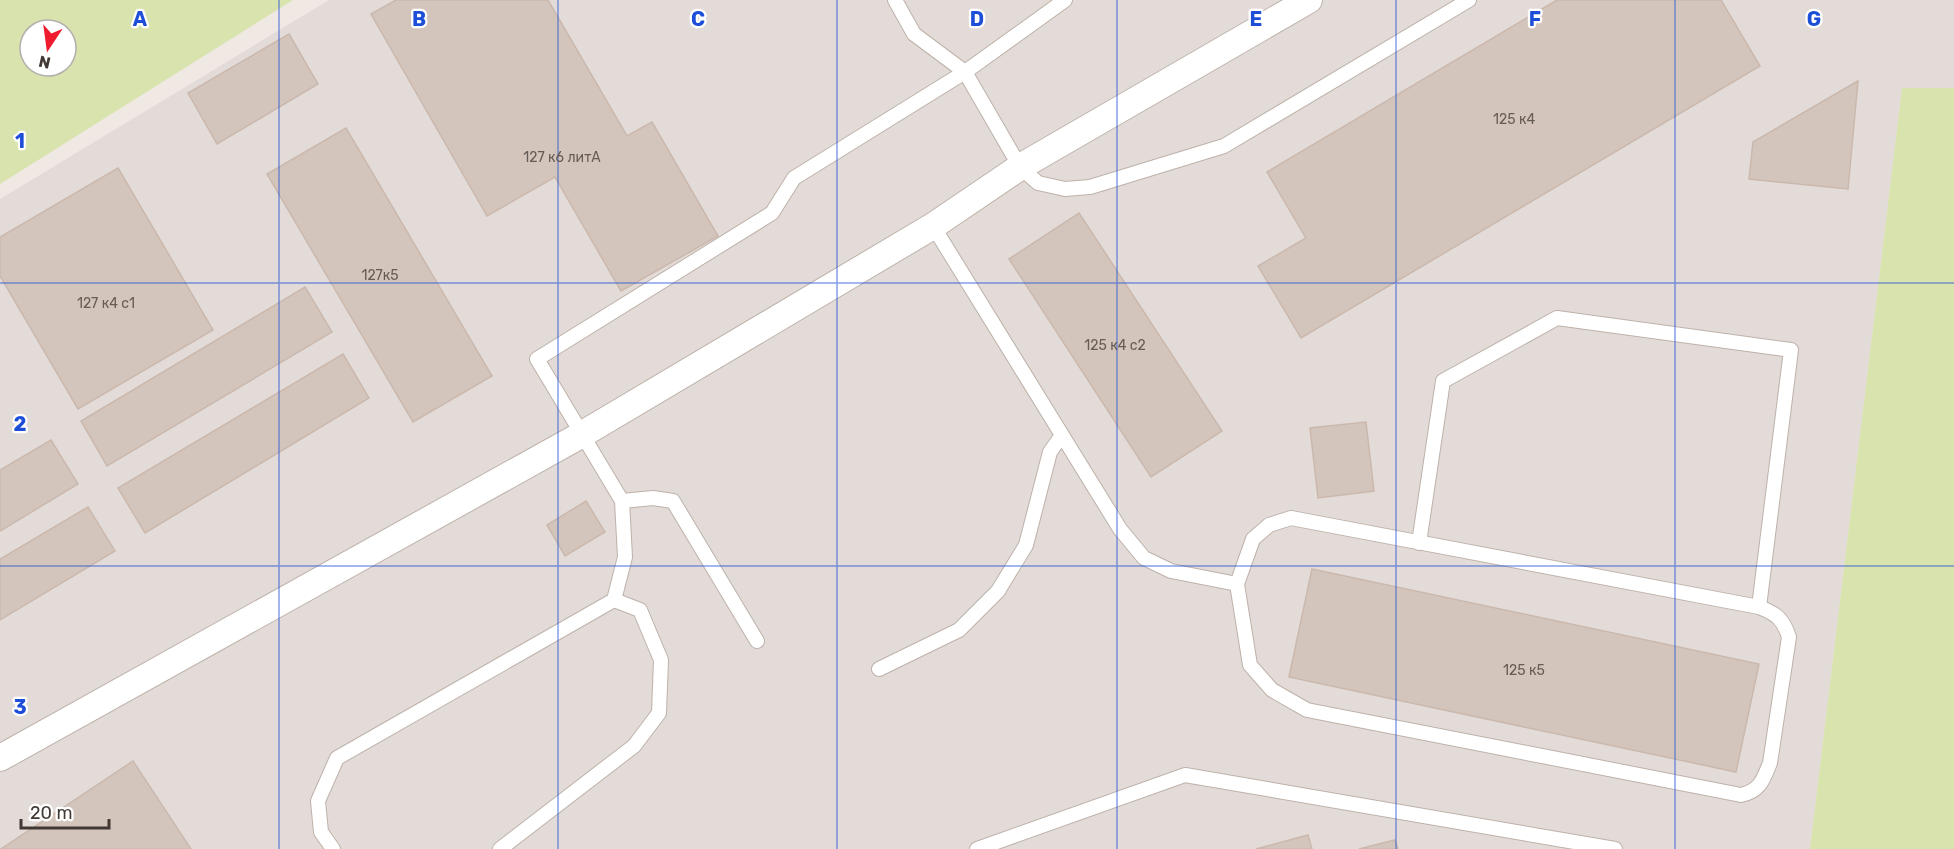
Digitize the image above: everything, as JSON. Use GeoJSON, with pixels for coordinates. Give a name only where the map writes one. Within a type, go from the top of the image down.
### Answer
{"type":"FeatureCollection","features":[{"type":"Feature","properties":{"kind":"street"},"geometry":{"type":"LineString","coordinates":[[0,758],[582,435],[933,226],[1020,167],[1309,0]]}},
{"type":"Feature","properties":{"kind":"lane"},"geometry":{"type":"LineString","coordinates":[[895,0],[914,34],[965,72],[1020,167],[1038,183],[1065,189],[1090,187],[1224,147],[1468,0]]}},
{"type":"Feature","properties":{"kind":"lane"},"geometry":{"type":"LineString","coordinates":[[333,849],[321,832],[318,801],[337,758],[614,600],[625,557],[622,501],[537,359],[772,213],[794,178],[965,72],[1065,0]]}},
{"type":"Feature","properties":{"kind":"lane"},"geometry":{"type":"LineString","coordinates":[[933,226],[1120,529],[1144,558],[1171,571],[1238,584]]}},
{"type":"Feature","properties":{"kind":"lane"},"geometry":{"type":"LineString","coordinates":[[1419,543],[1443,381],[1557,318],[1791,350],[1759,607]]}},
{"type":"Feature","properties":{"kind":"lane"},"geometry":{"type":"LineString","coordinates":[[879,669],[959,630],[998,591],[1026,545],[1050,452],[1062,435]]}},
{"type":"Feature","properties":{"kind":"lane"},"geometry":{"type":"LineString","coordinates":[[622,501],[653,498],[673,501],[757,641]]}},
{"type":"Feature","properties":{"kind":"lane"},"geometry":{"type":"LineString","coordinates":[[1291,518],[1419,543],[1759,607],[1785,622],[1790,637],[1770,763],[1754,793],[1741,795],[1306,710],[1272,690],[1250,665],[1238,584],[1254,539],[1269,525],[1291,518]]}},
{"type":"Feature","properties":{"kind":"lane"},"geometry":{"type":"LineString","coordinates":[[500,849],[634,746],[659,713],[661,660],[640,610],[614,600]]}},
{"type":"Feature","properties":{"kind":"lane"},"geometry":{"type":"LineString","coordinates":[[977,849],[1185,775],[1616,849]]}},
{"type":"Feature","properties":{"kind":"shaded area"},"geometry":{"type":"Polygon","coordinates":[[[329,0],[1954,0],[1954,88],[1902,88],[1810,849],[0,849],[0,199],[329,0]]]}},
{"type":"Feature","properties":{"kind":"green space"},"geometry":{"type":"Polygon","coordinates":[[[0,0],[293,0],[0,184],[0,0]]]}},
{"type":"Feature","properties":{"kind":"green space"},"geometry":{"type":"Polygon","coordinates":[[[1902,88],[1954,88],[1954,849],[1810,849],[1902,88]]]}},
{"type":"Feature","properties":{"kind":"building"},"geometry":{"type":"Polygon","coordinates":[[[396,0],[548,0],[627,136],[652,122],[718,236],[621,291],[555,177],[487,216],[371,14],[396,0]]]}},
{"type":"Feature","properties":{"kind":"building"},"geometry":{"type":"Polygon","coordinates":[[[1557,0],[1721,0],[1760,66],[1301,338],[1258,266],[1306,238],[1267,172],[1557,0]]]}},
{"type":"Feature","properties":{"kind":"building"},"geometry":{"type":"Polygon","coordinates":[[[289,34],[318,84],[217,144],[188,93],[289,34]]]}},
{"type":"Feature","properties":{"kind":"building"},"geometry":{"type":"Polygon","coordinates":[[[1858,81],[1848,189],[1749,179],[1753,142],[1858,81]]]}},
{"type":"Feature","properties":{"kind":"building"},"geometry":{"type":"Polygon","coordinates":[[[346,128],[492,376],[413,422],[267,174],[346,128]]]}},
{"type":"Feature","properties":{"kind":"building"},"geometry":{"type":"Polygon","coordinates":[[[118,168],[213,330],[78,409],[0,276],[0,237],[118,168]]]}},
{"type":"Feature","properties":{"kind":"building"},"geometry":{"type":"Polygon","coordinates":[[[1079,213],[1222,431],[1151,477],[1009,259],[1079,213]]]}},
{"type":"Feature","properties":{"kind":"building"},"geometry":{"type":"Polygon","coordinates":[[[305,287],[332,332],[107,466],[81,421],[305,287]]]}},
{"type":"Feature","properties":{"kind":"building"},"geometry":{"type":"Polygon","coordinates":[[[343,354],[369,398],[145,533],[118,488],[343,354]]]}},
{"type":"Feature","properties":{"kind":"building"},"geometry":{"type":"Polygon","coordinates":[[[1366,422],[1374,491],[1318,498],[1310,428],[1366,422]]]}},
{"type":"Feature","properties":{"kind":"building"},"geometry":{"type":"Polygon","coordinates":[[[51,440],[78,484],[0,531],[0,470],[51,440]]]}},
{"type":"Feature","properties":{"kind":"building"},"geometry":{"type":"Polygon","coordinates":[[[586,501],[605,532],[565,556],[547,525],[586,501]]]}},
{"type":"Feature","properties":{"kind":"building"},"geometry":{"type":"Polygon","coordinates":[[[88,507],[115,551],[0,620],[0,559],[88,507]]]}},
{"type":"Feature","properties":{"kind":"building"},"geometry":{"type":"Polygon","coordinates":[[[1312,569],[1759,664],[1736,772],[1289,677],[1312,569]]]}},
{"type":"Feature","properties":{"kind":"building"},"geometry":{"type":"Polygon","coordinates":[[[133,761],[191,849],[1,849],[133,761]]]}},
{"type":"Feature","properties":{"kind":"building"},"geometry":{"type":"Polygon","coordinates":[[[1308,835],[1312,849],[1256,849],[1308,835]]]}},
{"type":"Feature","properties":{"kind":"building"},"geometry":{"type":"Polygon","coordinates":[[[1395,840],[1398,849],[1359,849],[1395,840]]]}}]}
